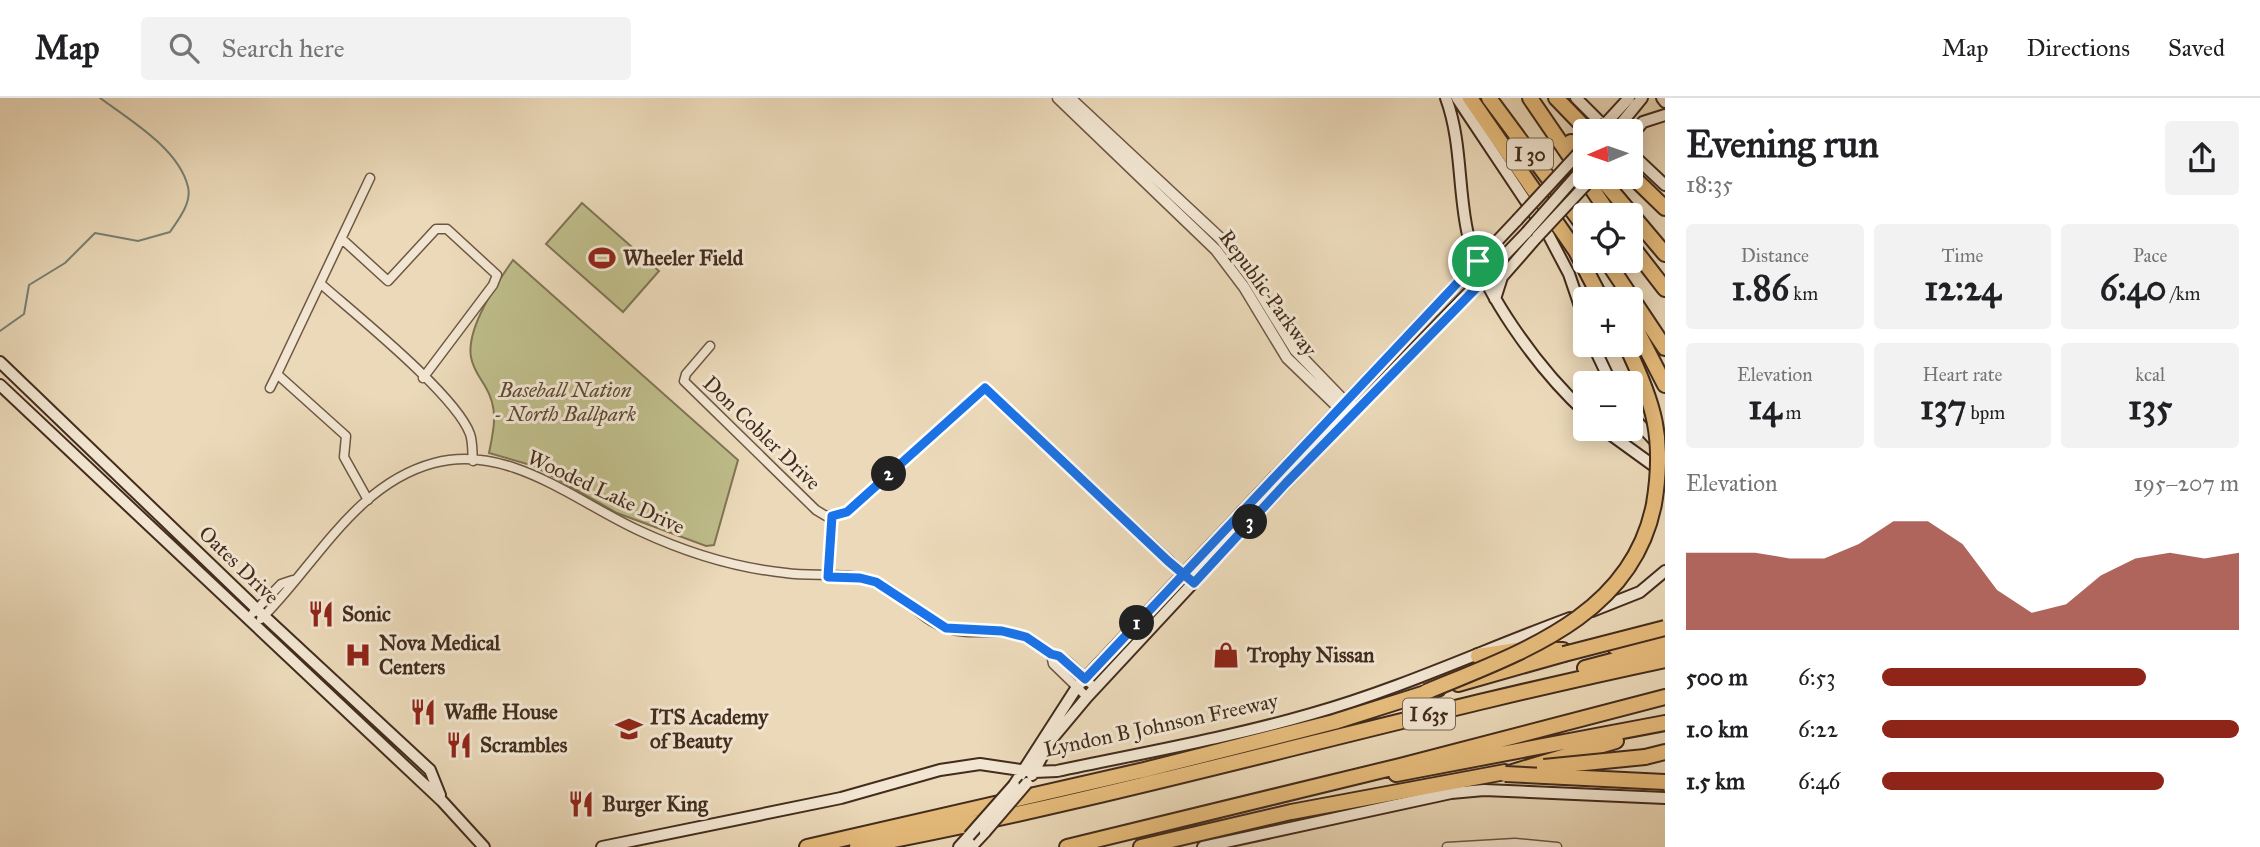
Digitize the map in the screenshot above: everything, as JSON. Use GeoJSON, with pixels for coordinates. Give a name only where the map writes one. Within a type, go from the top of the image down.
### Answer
{"type":"FeatureCollection","features":[{"type":"Feature","properties":{"kind":"highway"},"geometry":{"type":"LineString","coordinates":[[1470,98],[1576,251],[1595,287]]}},
{"type":"Feature","properties":{"kind":"highway","name":"I 30"},"geometry":{"type":"LineString","coordinates":[[1489,98],[1573,213]]}},
{"type":"Feature","properties":{"kind":"highway","name":"I 30"},"geometry":{"type":"LineString","coordinates":[[1530,98],[1602,203]]}},
{"type":"Feature","properties":{"kind":"highway"},"geometry":{"type":"LineString","coordinates":[[1556,98],[1576,119]]}},
{"type":"Feature","properties":{"kind":"highway"},"geometry":{"type":"LineString","coordinates":[[1540,111],[1573,146]]}},
{"type":"Feature","properties":{"kind":"highway"},"geometry":{"type":"LineString","coordinates":[[1643,187],[1665,208]]}},
{"type":"Feature","properties":{"kind":"highway"},"geometry":{"type":"LineString","coordinates":[[1610,189],[1665,254]]}},
{"type":"Feature","properties":{"kind":"highway"},"geometry":{"type":"LineString","coordinates":[[1571,211],[1573,214]]}},
{"type":"Feature","properties":{"kind":"highway"},"geometry":{"type":"LineString","coordinates":[[1643,261],[1665,289]]}},
{"type":"Feature","properties":{"kind":"highway"},"geometry":{"type":"LineString","coordinates":[[1615,273],[1665,348]]}},
{"type":"Feature","properties":{"kind":"highway"},"geometry":{"type":"LineString","coordinates":[[1643,342],[1665,385]]}},
{"type":"Feature","properties":{"kind":"highway"},"geometry":{"type":"LineString","coordinates":[[1426,692],[1525,650],[1566,627],[1611,591],[1634,560],[1653,509],[1661,456],[1649,393],[1632,357]]}},
{"type":"Feature","properties":{"kind":"highway"},"geometry":{"type":"LineString","coordinates":[[807,847],[1334,722],[1426,692],[1665,628]]}},
{"type":"Feature","properties":{"kind":"highway"},"geometry":{"type":"LineString","coordinates":[[1478,656],[1523,649],[1598,649],[1665,638]]}},
{"type":"Feature","properties":{"kind":"highway"},"geometry":{"type":"LineString","coordinates":[[1518,692],[1546,679],[1665,647]]}},
{"type":"Feature","properties":{"kind":"highway","name":"I 635"},"geometry":{"type":"LineString","coordinates":[[858,847],[1030,811],[1518,692],[1665,660]]}},
{"type":"Feature","properties":{"kind":"highway","name":"I 635"},"geometry":{"type":"LineString","coordinates":[[1067,847],[1370,773],[1665,696]]}},
{"type":"Feature","properties":{"kind":"highway"},"geometry":{"type":"LineString","coordinates":[[1370,773],[1407,774],[1665,726]]}},
{"type":"Feature","properties":{"kind":"highway"},"geometry":{"type":"LineString","coordinates":[[1451,793],[1462,785],[1665,726]]}},
{"type":"Feature","properties":{"kind":"highway"},"geometry":{"type":"LineString","coordinates":[[1141,847],[1409,788],[1488,774],[1623,760],[1665,751]]}},
{"type":"Feature","properties":{"kind":"highway"},"geometry":{"type":"LineString","coordinates":[[1505,773],[1665,782]]}},
{"type":"Feature","properties":{"kind":"main road"},"geometry":{"type":"LineString","coordinates":[[1446,98],[1456,125],[1466,228],[1485,279],[1495,299],[1562,392],[1573,402]]}},
{"type":"Feature","properties":{"kind":"main road"},"geometry":{"type":"LineString","coordinates":[[1457,98],[1549,236],[1573,287]]}},
{"type":"Feature","properties":{"kind":"main road"},"geometry":{"type":"LineString","coordinates":[[1576,98],[1596,119]]}},
{"type":"Feature","properties":{"kind":"main road"},"geometry":{"type":"LineString","coordinates":[[1612,119],[1629,98]]}},
{"type":"Feature","properties":{"kind":"main road"},"geometry":{"type":"LineString","coordinates":[[1625,119],[1642,98]]}},
{"type":"Feature","properties":{"kind":"main road"},"geometry":{"type":"LineString","coordinates":[[1643,122],[1665,115]]}},
{"type":"Feature","properties":{"kind":"main road"},"geometry":{"type":"LineString","coordinates":[[971,847],[1027,783],[1029,771],[1081,683],[1573,159]]}},
{"type":"Feature","properties":{"kind":"main road"},"geometry":{"type":"LineString","coordinates":[[1643,164],[1665,185]]}},
{"type":"Feature","properties":{"kind":"main road"},"geometry":{"type":"LineString","coordinates":[[1495,299],[1502,277],[1573,182]]}},
{"type":"Feature","properties":{"kind":"main road"},"geometry":{"type":"LineString","coordinates":[[959,847],[1029,771],[1091,693],[1408,355],[1580,189]]}},
{"type":"Feature","properties":{"kind":"main road"},"geometry":{"type":"LineString","coordinates":[[1399,345],[1408,355]]}},
{"type":"Feature","properties":{"kind":"main road","name":"Oates Drive"},"geometry":{"type":"LineString","coordinates":[[1,362],[345,709],[471,830],[482,847]]}},
{"type":"Feature","properties":{"kind":"main road","name":"Oates Drive"},"geometry":{"type":"LineString","coordinates":[[0,385],[256,617],[355,700],[430,770],[442,801]]}},
{"type":"Feature","properties":{"kind":"main road"},"geometry":{"type":"LineString","coordinates":[[14,398],[25,387]]}},
{"type":"Feature","properties":{"kind":"main road"},"geometry":{"type":"LineString","coordinates":[[1643,428],[1665,452]]}},
{"type":"Feature","properties":{"kind":"main road"},"geometry":{"type":"LineString","coordinates":[[1621,441],[1653,462],[1665,474]]}},
{"type":"Feature","properties":{"kind":"main road"},"geometry":{"type":"LineString","coordinates":[[1653,462],[1665,480]]}},
{"type":"Feature","properties":{"kind":"main road","name":"Lyndon B Johnson Freeway"},"geometry":{"type":"LineString","coordinates":[[602,847],[841,799],[940,770],[980,764],[1029,771],[1057,771],[1220,737],[1313,713],[1478,656],[1509,641],[1640,592],[1665,571]]}},
{"type":"Feature","properties":{"kind":"main road"},"geometry":{"type":"LineString","coordinates":[[345,709],[355,700]]}},
{"type":"Feature","properties":{"kind":"main road"},"geometry":{"type":"LineString","coordinates":[[1042,755],[1046,764],[1057,771]]}},
{"type":"Feature","properties":{"kind":"main road"},"geometry":{"type":"LineString","coordinates":[[1203,847],[1451,793],[1484,790],[1665,798]]}},
{"type":"Feature","properties":{"kind":"street","name":"Republic Parkway"},"geometry":{"type":"LineString","coordinates":[[1058,98],[1216,250],[1273,327],[1353,414]]}},
{"type":"Feature","properties":{"kind":"street","name":"Republic Parkway"},"geometry":{"type":"LineString","coordinates":[[1070,98],[1220,238],[1250,277],[1273,327]]}},
{"type":"Feature","properties":{"kind":"street"},"geometry":{"type":"LineString","coordinates":[[270,388],[370,178]]}},
{"type":"Feature","properties":{"kind":"street"},"geometry":{"type":"LineString","coordinates":[[342,239],[388,281],[436,229],[447,229],[497,275],[493,285],[424,378]]}},
{"type":"Feature","properties":{"kind":"street"},"geometry":{"type":"LineString","coordinates":[[321,284],[452,407],[470,434],[473,461]]}},
{"type":"Feature","properties":{"kind":"street","name":"Don Cobler Drive"},"geometry":{"type":"LineString","coordinates":[[710,346],[686,374],[684,382],[816,510],[832,516],[847,512],[985,388],[1194,583]]}},
{"type":"Feature","properties":{"kind":"street"},"geometry":{"type":"LineString","coordinates":[[277,374],[346,436],[344,457],[368,500]]}},
{"type":"Feature","properties":{"kind":"street","name":"Wooded Lake Drive"},"geometry":{"type":"LineString","coordinates":[[256,617],[288,591],[293,580],[368,500],[391,480],[435,463],[473,461],[514,467],[538,476],[606,514],[683,548],[759,569],[860,578],[876,582],[946,628],[1016,634],[1059,656],[1091,693]]}},
{"type":"Feature","properties":{"kind":"street"},"geometry":{"type":"LineString","coordinates":[[828,577],[832,516]]}},
{"type":"Feature","properties":{"kind":"street"},"geometry":{"type":"LineString","coordinates":[[1447,847],[1558,847]]}},
{"type":"Feature","properties":{"kind":"green space","name":"Wheeler Field"},"geometry":{"type":"Polygon","coordinates":[[[582,203],[659,271],[623,312],[546,244],[582,203]]]}},
{"type":"Feature","properties":{"kind":"green space","name":"Baseball Nation - North Ballpark"},"geometry":{"type":"Polygon","coordinates":[[[513,260],[738,460],[714,545],[706,546],[617,513],[534,466],[489,453],[494,411],[489,394],[473,365],[471,345],[484,306],[513,260]]]}},
{"type":"Feature","properties":{"kind":"waterway"},"geometry":{"type":"LineString","coordinates":[[0,331],[24,314],[29,285],[65,263],[95,233],[138,241],[170,232],[186,205],[188,187],[175,160],[152,136],[100,98]]}},
{"type":"Feature","properties":{"kind":"place","name":"Wheeler Field"},"geometry":{"type":"Point","coordinates":[602,258]}},
{"type":"Feature","properties":{"kind":"place","name":"Sonic"},"geometry":{"type":"Point","coordinates":[321,614]}},
{"type":"Feature","properties":{"kind":"place","name":"Nova Medical Centers"},"geometry":{"type":"Point","coordinates":[358,655]}},
{"type":"Feature","properties":{"kind":"place","name":"Trophy Nissan"},"geometry":{"type":"Point","coordinates":[1226,655]}},
{"type":"Feature","properties":{"kind":"place","name":"Waffle House"},"geometry":{"type":"Point","coordinates":[423,712]}},
{"type":"Feature","properties":{"kind":"place","name":"ITS Academy of Beauty"},"geometry":{"type":"Point","coordinates":[629,729]}},
{"type":"Feature","properties":{"kind":"place","name":"Scrambles"},"geometry":{"type":"Point","coordinates":[459,745]}},
{"type":"Feature","properties":{"kind":"place","name":"Burger King"},"geometry":{"type":"Point","coordinates":[581,804]}},
{"type":"Feature","properties":{"kind":"route"},"geometry":{"type":"LineString","coordinates":[[1478,261],[1278,475],[1183,574],[1085,679],[1059,656],[1051,654],[1026,637],[1002,631],[971,632],[946,628],[933,622],[876,582],[860,578],[828,577],[832,516],[847,512],[985,388],[1168,561],[1183,574],[1194,583],[1394,370],[1485,279],[1478,261]]}}]}
